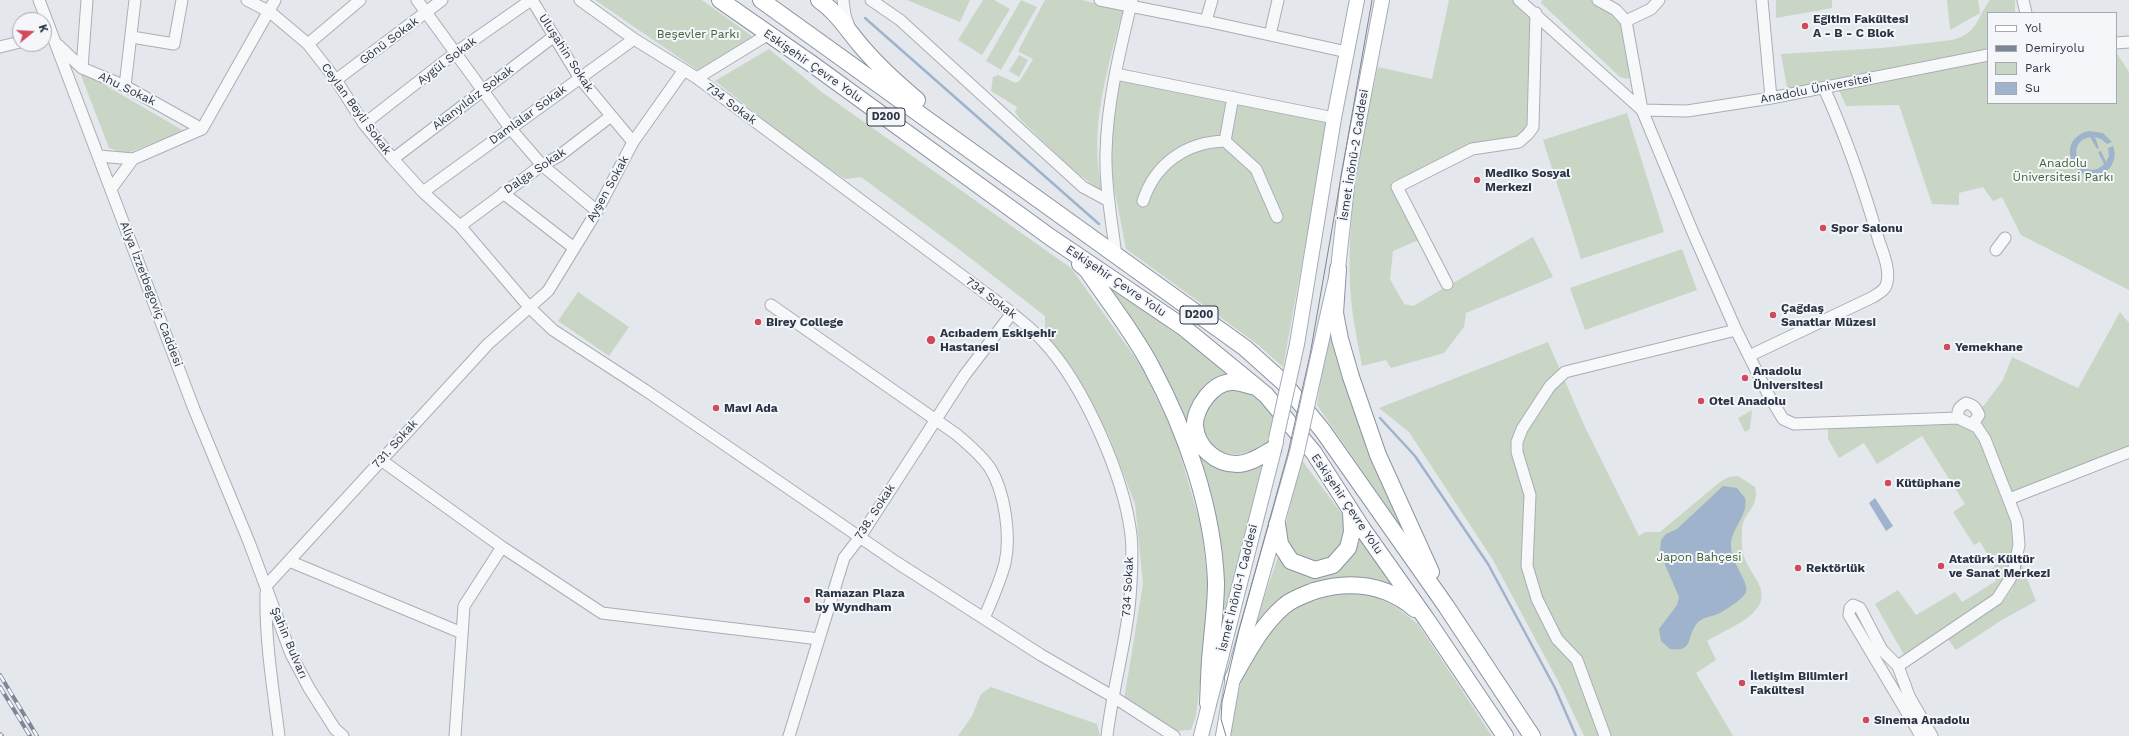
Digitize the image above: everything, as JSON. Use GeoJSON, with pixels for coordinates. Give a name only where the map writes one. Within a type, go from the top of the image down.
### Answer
{"type":"FeatureCollection","features":[{"type":"Feature","properties":{"kind":"highway","name":"Eskişehir Çevre Yolu"},"geometry":{"type":"LineString","coordinates":[[720,0],[767,35],[812,64],[1050,237],[1183,327],[1266,395],[1314,453],[1352,512],[1505,736]]}},
{"type":"Feature","properties":{"kind":"highway","name":"Eskişehir Çevre Yolu"},"geometry":{"type":"LineString","coordinates":[[761,0],[1245,348],[1283,382],[1323,431],[1446,606],[1531,735]]}},
{"type":"Feature","properties":{"kind":"highway"},"geometry":{"type":"LineString","coordinates":[[819,0],[831,8],[852,35],[892,78],[923,105],[940,128]]}},
{"type":"Feature","properties":{"kind":"highway"},"geometry":{"type":"LineString","coordinates":[[1050,237],[1087,270],[1132,334],[1151,366],[1171,407],[1192,462],[1208,518],[1213,543],[1216,612],[1211,650],[1208,703]]}},
{"type":"Feature","properties":{"kind":"highway"},"geometry":{"type":"LineString","coordinates":[[1338,269],[1335,312],[1340,339],[1351,378],[1378,455],[1446,606]]}},
{"type":"Feature","properties":{"kind":"highway"},"geometry":{"type":"LineString","coordinates":[[1256,387],[1233,381],[1220,386],[1208,394],[1199,409],[1195,426],[1201,443],[1209,455],[1226,463],[1238,464],[1254,460],[1275,444]]}},
{"type":"Feature","properties":{"kind":"highway"},"geometry":{"type":"LineString","coordinates":[[1277,524],[1280,544],[1291,561],[1315,570],[1332,564],[1348,548],[1352,532],[1352,512]]}},
{"type":"Feature","properties":{"kind":"highway"},"geometry":{"type":"LineString","coordinates":[[1233,678],[1257,636],[1285,605],[1303,595],[1327,587],[1351,584],[1376,588],[1405,601],[1427,620]]}},
{"type":"Feature","properties":{"kind":"main road","name":"İsmet İnönü-2 Caddesi"},"geometry":{"type":"LineString","coordinates":[[1297,344],[1334,118],[1357,0]]}},
{"type":"Feature","properties":{"kind":"main road","name":"İsmet İnönü-2 Caddesi"},"geometry":{"type":"LineString","coordinates":[[1318,356],[1338,269],[1348,178],[1382,0]]}},
{"type":"Feature","properties":{"kind":"main road","name":"İsmet İnönü-1 Caddesi"},"geometry":{"type":"LineString","coordinates":[[1201,736],[1208,703],[1275,444],[1297,344]]}},
{"type":"Feature","properties":{"kind":"main road","name":"İsmet İnönü-1 Caddesi"},"geometry":{"type":"LineString","coordinates":[[1223,736],[1233,678],[1297,452],[1318,356]]}},
{"type":"Feature","properties":{"kind":"street","name":"Aliya İzzetbegoviç Caddesi"},"geometry":{"type":"LineString","coordinates":[[39,0],[43,12]]}},
{"type":"Feature","properties":{"kind":"street"},"geometry":{"type":"LineString","coordinates":[[82,68],[87,0]]}},
{"type":"Feature","properties":{"kind":"street"},"geometry":{"type":"LineString","coordinates":[[125,86],[132,37],[135,0]]}},
{"type":"Feature","properties":{"kind":"street"},"geometry":{"type":"LineString","coordinates":[[132,37],[174,44],[182,0]]}},
{"type":"Feature","properties":{"kind":"street","name":"Ceylan Beyli Sokak"},"geometry":{"type":"LineString","coordinates":[[247,0],[270,12],[308,44],[336,80],[364,124],[393,159],[423,192],[460,226],[530,308],[553,330],[896,562],[1041,655],[1112,696],[1174,736]]}},
{"type":"Feature","properties":{"kind":"street"},"geometry":{"type":"LineString","coordinates":[[99,156],[133,159],[202,129],[270,12],[275,0]]}},
{"type":"Feature","properties":{"kind":"street"},"geometry":{"type":"LineString","coordinates":[[308,44],[360,0]]}},
{"type":"Feature","properties":{"kind":"street"},"geometry":{"type":"LineString","coordinates":[[417,0],[510,128],[542,165],[597,211]]}},
{"type":"Feature","properties":{"kind":"street","name":"Gönü Sokak"},"geometry":{"type":"LineString","coordinates":[[336,80],[442,0]]}},
{"type":"Feature","properties":{"kind":"street","name":"Uluşahin Sokak"},"geometry":{"type":"LineString","coordinates":[[531,0],[579,77],[633,142]]}},
{"type":"Feature","properties":{"kind":"street","name":"Aygül Sokak"},"geometry":{"type":"LineString","coordinates":[[364,124],[455,53],[531,0]]}},
{"type":"Feature","properties":{"kind":"street","name":"734 Sokak"},"geometry":{"type":"LineString","coordinates":[[580,0],[634,39],[697,78],[1012,313],[1042,340],[1074,384],[1090,412],[1111,459],[1122,493],[1131,536],[1129,607],[1112,696],[1107,736]]}},
{"type":"Feature","properties":{"kind":"street"},"geometry":{"type":"LineString","coordinates":[[843,0],[845,15],[852,35]]}},
{"type":"Feature","properties":{"kind":"street"},"geometry":{"type":"LineString","coordinates":[[871,0],[900,20],[1083,187],[1109,201]]}},
{"type":"Feature","properties":{"kind":"street"},"geometry":{"type":"LineString","coordinates":[[1100,0],[1131,3],[1347,52]]}},
{"type":"Feature","properties":{"kind":"street"},"geometry":{"type":"LineString","coordinates":[[1206,21],[1212,0]]}},
{"type":"Feature","properties":{"kind":"street"},"geometry":{"type":"LineString","coordinates":[[1270,35],[1278,0]]}},
{"type":"Feature","properties":{"kind":"street"},"geometry":{"type":"LineString","coordinates":[[1598,0],[1616,10],[1626,21],[1642,110],[1736,330],[1779,413],[1788,422],[1794,424],[1958,418],[1975,422],[1982,433],[2017,522],[2019,545],[2014,568],[2004,589],[1997,599],[1896,666],[1888,681]]}},
{"type":"Feature","properties":{"kind":"street"},"geometry":{"type":"LineString","coordinates":[[1626,21],[1651,9],[1659,0]]}},
{"type":"Feature","properties":{"kind":"street"},"geometry":{"type":"LineString","coordinates":[[1762,0],[1771,98]]}},
{"type":"Feature","properties":{"kind":"street"},"geometry":{"type":"LineString","coordinates":[[1525,2],[1642,110]]}},
{"type":"Feature","properties":{"kind":"street"},"geometry":{"type":"LineString","coordinates":[[1116,256],[1109,201],[1106,153],[1110,103],[1131,3]]}},
{"type":"Feature","properties":{"kind":"street"},"geometry":{"type":"LineString","coordinates":[[1447,284],[1397,187],[1472,149],[1515,143],[1528,134],[1532,126],[1536,13]]}},
{"type":"Feature","properties":{"kind":"street"},"geometry":{"type":"LineString","coordinates":[[697,78],[767,35]]}},
{"type":"Feature","properties":{"kind":"street","name":"Akanyıldız Sokak"},"geometry":{"type":"LineString","coordinates":[[393,159],[553,37]]}},
{"type":"Feature","properties":{"kind":"street","name":"Ahu Sokak"},"geometry":{"type":"LineString","coordinates":[[52,39],[82,68],[125,86],[202,129]]}},
{"type":"Feature","properties":{"kind":"street","name":"Damlalar Sokak"},"geometry":{"type":"LineString","coordinates":[[423,192],[579,77],[634,39]]}},
{"type":"Feature","properties":{"kind":"street","name":"Aliya İzzetbegoviç Caddesi"},"geometry":{"type":"LineString","coordinates":[[52,40],[99,156],[194,409],[266,586]]}},
{"type":"Feature","properties":{"kind":"street"},"geometry":{"type":"LineString","coordinates":[[2117,43],[2129,42]]}},
{"type":"Feature","properties":{"kind":"street"},"geometry":{"type":"LineString","coordinates":[[0,47],[12,44]]}},
{"type":"Feature","properties":{"kind":"street","name":"Anadolu Üniversitei"},"geometry":{"type":"LineString","coordinates":[[1642,110],[1688,111],[1771,98],[1987,54]]}},
{"type":"Feature","properties":{"kind":"street","name":"Ayşen Sokak"},"geometry":{"type":"LineString","coordinates":[[530,308],[548,291],[597,211],[633,142],[684,70]]}},
{"type":"Feature","properties":{"kind":"street"},"geometry":{"type":"LineString","coordinates":[[1116,74],[1334,118]]}},
{"type":"Feature","properties":{"kind":"street"},"geometry":{"type":"LineString","coordinates":[[1749,356],[1873,297],[1883,291],[1887,283],[1888,272],[1875,228],[1838,121],[1824,88]]}},
{"type":"Feature","properties":{"kind":"street"},"geometry":{"type":"LineString","coordinates":[[1225,141],[1233,97]]}},
{"type":"Feature","properties":{"kind":"street","name":"Dalga Sokak"},"geometry":{"type":"LineString","coordinates":[[460,226],[542,165],[559,156],[611,116]]}},
{"type":"Feature","properties":{"kind":"street"},"geometry":{"type":"LineString","coordinates":[[1143,201],[1147,188],[1166,164],[1186,150],[1198,144],[1207,141],[1225,141],[1256,169],[1278,217]]}},
{"type":"Feature","properties":{"kind":"street"},"geometry":{"type":"LineString","coordinates":[[111,189],[133,159]]}},
{"type":"Feature","properties":{"kind":"street"},"geometry":{"type":"LineString","coordinates":[[503,193],[574,248]]}},
{"type":"Feature","properties":{"kind":"street"},"geometry":{"type":"LineString","coordinates":[[1996,250],[2005,238]]}},
{"type":"Feature","properties":{"kind":"street"},"geometry":{"type":"LineString","coordinates":[[771,305],[935,419],[974,450],[990,468],[1003,495],[1006,533],[1005,562],[994,596],[984,618]]}},
{"type":"Feature","properties":{"kind":"street","name":"731. Sokak"},"geometry":{"type":"LineString","coordinates":[[266,586],[488,344],[530,308]]}},
{"type":"Feature","properties":{"kind":"street","name":"738. Sokak"},"geometry":{"type":"LineString","coordinates":[[792,735],[844,558],[860,537],[964,376],[1012,313]]}},
{"type":"Feature","properties":{"kind":"street"},"geometry":{"type":"LineString","coordinates":[[1605,736],[1577,660],[1557,639],[1530,581],[1527,551],[1530,495],[1517,452],[1517,442],[1522,430],[1550,386],[1565,372],[1736,330]]}},
{"type":"Feature","properties":{"kind":"street"},"geometry":{"type":"LineString","coordinates":[[1958,418],[1960,406],[1966,403],[1972,404],[1977,409],[1978,415],[1975,422]]}},
{"type":"Feature","properties":{"kind":"street"},"geometry":{"type":"LineString","coordinates":[[2009,499],[2129,452]]}},
{"type":"Feature","properties":{"kind":"street"},"geometry":{"type":"LineString","coordinates":[[381,460],[502,547],[602,613],[819,639]]}},
{"type":"Feature","properties":{"kind":"street"},"geometry":{"type":"LineString","coordinates":[[455,736],[464,606],[502,547]]}},
{"type":"Feature","properties":{"kind":"street"},"geometry":{"type":"LineString","coordinates":[[289,561],[462,633]]}},
{"type":"Feature","properties":{"kind":"street"},"geometry":{"type":"LineString","coordinates":[[266,586],[265,621],[267,648],[279,736]]}},
{"type":"Feature","properties":{"kind":"street","name":"Şahin Bulvarı"},"geometry":{"type":"LineString","coordinates":[[266,586],[291,654],[309,688],[336,729],[343,736]]}},
{"type":"Feature","properties":{"kind":"street"},"geometry":{"type":"LineString","coordinates":[[1921,736],[1849,615],[1850,608],[1857,606],[1860,608],[1882,650],[1896,666],[1909,696],[1932,736]]}},
{"type":"Feature","properties":{"kind":"street"},"geometry":{"type":"LineString","coordinates":[[1880,667],[1896,666]]}},
{"type":"Feature","properties":{"kind":"green space","name":"Beşevler Parkı"},"geometry":{"type":"Polygon","coordinates":[[[595,0],[702,0],[756,39],[700,72],[595,0]]]}},
{"type":"Feature","properties":{"kind":"green space"},"geometry":{"type":"Polygon","coordinates":[[[907,0],[970,0],[960,22],[907,0]]]}},
{"type":"Feature","properties":{"kind":"green space"},"geometry":{"type":"Polygon","coordinates":[[[983,0],[994,0],[1010,9],[982,55],[958,40],[983,0]]]}},
{"type":"Feature","properties":{"kind":"green space"},"geometry":{"type":"Polygon","coordinates":[[[1021,0],[1037,7],[1001,70],[986,61],[1021,0]]]}},
{"type":"Feature","properties":{"kind":"green space"},"geometry":{"type":"Polygon","coordinates":[[[1045,0],[1082,0],[1123,10],[1106,76],[1099,121],[1097,144],[1098,166],[1102,189],[1098,189],[1071,168],[1020,119],[1015,112],[1017,107],[991,91],[993,77],[998,75],[1016,83],[1021,79],[1033,59],[1019,52],[1019,49],[1045,0]]]}},
{"type":"Feature","properties":{"kind":"green space"},"geometry":{"type":"Polygon","coordinates":[[[1449,0],[1513,0],[1532,15],[1527,128],[1514,139],[1490,141],[1392,182],[1421,239],[1393,251],[1390,279],[1404,304],[1413,306],[1533,237],[1553,277],[1466,313],[1464,327],[1444,353],[1391,368],[1386,360],[1362,366],[1354,325],[1350,284],[1351,229],[1353,202],[1361,148],[1378,67],[1432,79],[1449,0]]]}},
{"type":"Feature","properties":{"kind":"green space"},"geometry":{"type":"Polygon","coordinates":[[[1542,0],[1593,0],[1611,10],[1623,23],[1630,77],[1627,79],[1620,77],[1541,3],[1542,0]]]}},
{"type":"Feature","properties":{"kind":"green space"},"geometry":{"type":"Polygon","coordinates":[[[1776,0],[1832,0],[1832,8],[1776,18],[1776,0]]]}},
{"type":"Feature","properties":{"kind":"green space"},"geometry":{"type":"Polygon","coordinates":[[[1947,0],[1978,0],[1980,13],[1950,30],[1947,0]]]}},
{"type":"Feature","properties":{"kind":"green space"},"geometry":{"type":"Polygon","coordinates":[[[1990,0],[2015,0],[2015,12],[1987,12],[1987,49],[1980,56],[1788,93],[1781,54],[1882,48],[1952,40],[1961,37],[1972,29],[1990,0]]]}},
{"type":"Feature","properties":{"kind":"green space"},"geometry":{"type":"Polygon","coordinates":[[[769,49],[823,93],[1071,268],[1142,367],[1175,436],[1201,526],[1210,601],[1196,716],[1191,730],[1173,731],[1124,700],[1143,584],[1135,504],[1108,434],[1079,383],[1045,339],[1045,316],[956,247],[861,177],[845,179],[808,155],[715,81],[769,49]]]}},
{"type":"Feature","properties":{"kind":"green space","name":"Anadolu Üniversitesi Parkı"},"geometry":{"type":"Polygon","coordinates":[[[2117,54],[2129,72],[2129,290],[2021,235],[2002,197],[1993,201],[1983,187],[1959,193],[1959,205],[1932,204],[1899,105],[1846,106],[1838,88],[1987,58],[1987,104],[2117,104],[2117,54]]]}},
{"type":"Feature","properties":{"kind":"green space"},"geometry":{"type":"Polygon","coordinates":[[[1019,55],[1028,60],[1019,77],[1009,71],[1019,55]]]}},
{"type":"Feature","properties":{"kind":"green space"},"geometry":{"type":"Polygon","coordinates":[[[79,70],[184,131],[125,154],[109,148],[79,70]]]}},
{"type":"Feature","properties":{"kind":"green space"},"geometry":{"type":"Polygon","coordinates":[[[1119,78],[1328,121],[1283,367],[1257,344],[1126,249],[1113,182],[1110,142],[1119,78]]]}},
{"type":"Feature","properties":{"kind":"green space"},"geometry":{"type":"Polygon","coordinates":[[[1627,113],[1664,232],[1581,259],[1543,140],[1627,113]]]}},
{"type":"Feature","properties":{"kind":"green space"},"geometry":{"type":"Polygon","coordinates":[[[1682,249],[1697,290],[1585,330],[1570,288],[1682,249]]]}},
{"type":"Feature","properties":{"kind":"green space"},"geometry":{"type":"Polygon","coordinates":[[[1107,283],[1233,375],[1193,416],[1216,462],[1265,458],[1221,632],[1194,459],[1169,382],[1135,323],[1107,283]]]}},
{"type":"Feature","properties":{"kind":"green space"},"geometry":{"type":"Polygon","coordinates":[[[578,292],[629,327],[609,356],[558,321],[578,292]]]}},
{"type":"Feature","properties":{"kind":"green space"},"geometry":{"type":"Polygon","coordinates":[[[2120,312],[2129,323],[2129,452],[2010,499],[2019,533],[2004,589],[1907,660],[1875,604],[1898,590],[1916,615],[1955,592],[1962,602],[1996,581],[1989,570],[1995,567],[1980,542],[1974,545],[1953,512],[1965,504],[1922,436],[1877,464],[1864,443],[1839,458],[1828,439],[1828,423],[1958,418],[1982,432],[1982,408],[2003,380],[2012,357],[2078,388],[2120,312]]]}},
{"type":"Feature","properties":{"kind":"green space"},"geometry":{"type":"Polygon","coordinates":[[[1330,320],[1404,531],[1317,405],[1330,320]]]}},
{"type":"Feature","properties":{"kind":"green space","name":"Japon Bahçesi"},"geometry":{"type":"Polygon","coordinates":[[[1548,342],[1584,425],[1639,536],[1645,532],[1660,532],[1720,482],[1729,477],[1738,476],[1755,487],[1755,500],[1743,523],[1742,547],[1747,564],[1759,585],[1761,599],[1759,606],[1747,618],[1707,641],[1716,660],[1696,673],[1733,736],[1584,736],[1560,685],[1493,560],[1409,432],[1379,408],[1548,342]]]}},
{"type":"Feature","properties":{"kind":"green space"},"geometry":{"type":"Polygon","coordinates":[[[1227,387],[1248,388],[1275,415],[1269,441],[1254,450],[1239,454],[1225,453],[1214,448],[1206,439],[1202,428],[1203,414],[1210,400],[1227,387]]]}},
{"type":"Feature","properties":{"kind":"green space"},"geometry":{"type":"Polygon","coordinates":[[[1752,410],[1750,429],[1745,432],[1738,418],[1752,410]]]}},
{"type":"Feature","properties":{"kind":"green space"},"geometry":{"type":"Polygon","coordinates":[[[1301,459],[1342,514],[1346,532],[1339,554],[1319,565],[1295,557],[1283,536],[1301,459]]]}},
{"type":"Feature","properties":{"kind":"green space"},"geometry":{"type":"Polygon","coordinates":[[[1357,530],[1396,589],[1323,584],[1253,630],[1280,551],[1327,571],[1357,530]]]}},
{"type":"Feature","properties":{"kind":"green space"},"geometry":{"type":"Polygon","coordinates":[[[2021,563],[2036,601],[2002,620],[1956,650],[1948,639],[2002,603],[2012,589],[2021,563]]]}},
{"type":"Feature","properties":{"kind":"green space"},"geometry":{"type":"Polygon","coordinates":[[[1349,591],[1375,596],[1396,607],[1418,624],[1492,736],[1231,736],[1230,722],[1243,675],[1272,626],[1293,607],[1320,595],[1349,591]]]}},
{"type":"Feature","properties":{"kind":"green space"},"geometry":{"type":"Polygon","coordinates":[[[991,687],[1097,724],[1100,736],[958,736],[972,716],[981,694],[991,687]]]}},
{"type":"Feature","properties":{"kind":"water"},"geometry":{"type":"Polygon","coordinates":[[[2089,131],[2103,133],[2112,142],[2107,144],[2101,139],[2095,137],[2099,148],[2097,149],[2090,137],[2081,141],[2077,147],[2076,154],[2083,166],[2089,169],[2096,169],[2104,164],[2098,152],[2101,151],[2106,162],[2109,156],[2108,148],[2113,146],[2114,149],[2115,155],[2113,164],[2099,176],[2089,176],[2080,171],[2074,164],[2070,155],[2071,145],[2077,137],[2089,131]]]}},
{"type":"Feature","properties":{"kind":"water"},"geometry":{"type":"Polygon","coordinates":[[[1723,486],[1737,488],[1745,498],[1746,504],[1734,533],[1731,545],[1734,559],[1745,583],[1746,592],[1738,601],[1727,609],[1699,621],[1692,632],[1688,644],[1685,647],[1682,649],[1670,649],[1661,641],[1659,629],[1677,605],[1679,597],[1660,553],[1661,540],[1666,534],[1677,529],[1723,486]]]}},
{"type":"Feature","properties":{"kind":"water"},"geometry":{"type":"Polygon","coordinates":[[[1875,498],[1893,526],[1886,531],[1869,503],[1875,498]]]}},
{"type":"Feature","properties":{"kind":"waterway"},"geometry":{"type":"LineString","coordinates":[[865,18],[1099,224]]}},
{"type":"Feature","properties":{"kind":"waterway"},"geometry":{"type":"LineString","coordinates":[[1380,418],[1415,456],[1488,564],[1555,688],[1576,736]]}},
{"type":"Feature","properties":{"kind":"tram line"},"geometry":{"type":"LineString","coordinates":[[1226,736],[1221,719],[1222,702],[1239,630],[1288,453],[1310,355],[1372,0]]}},
{"type":"Feature","properties":{"kind":"railway"},"geometry":{"type":"LineString","coordinates":[[0,675],[37,736]]}},
{"type":"Feature","properties":{"kind":"railway"},"geometry":{"type":"LineString","coordinates":[[0,687],[30,736]]}},
{"type":"Feature","properties":{"kind":"place","name":"Eğitim Fakültesi A - B - C Blok"},"geometry":{"type":"Point","coordinates":[1805,26]}},
{"type":"Feature","properties":{"kind":"place","name":"Mediko Sosyal Merkezi"},"geometry":{"type":"Point","coordinates":[1477,180]}},
{"type":"Feature","properties":{"kind":"place","name":"Spor Salonu"},"geometry":{"type":"Point","coordinates":[1823,228]}},
{"type":"Feature","properties":{"kind":"place","name":"Çağdaş Sanatlar Müzesi"},"geometry":{"type":"Point","coordinates":[1773,315]}},
{"type":"Feature","properties":{"kind":"place","name":"Birey College"},"geometry":{"type":"Point","coordinates":[758,322]}},
{"type":"Feature","properties":{"kind":"place","name":"Acıbadem Eskişehir Hastanesi"},"geometry":{"type":"Point","coordinates":[931,340]}},
{"type":"Feature","properties":{"kind":"place","name":"Yemekhane"},"geometry":{"type":"Point","coordinates":[1947,347]}},
{"type":"Feature","properties":{"kind":"place","name":"Anadolu Üniversitesi"},"geometry":{"type":"Point","coordinates":[1745,378]}},
{"type":"Feature","properties":{"kind":"place","name":"Otel Anadolu"},"geometry":{"type":"Point","coordinates":[1701,401]}},
{"type":"Feature","properties":{"kind":"place","name":"Mavi Ada"},"geometry":{"type":"Point","coordinates":[716,408]}},
{"type":"Feature","properties":{"kind":"place","name":"Kütüphane"},"geometry":{"type":"Point","coordinates":[1888,483]}},
{"type":"Feature","properties":{"kind":"place","name":"Atatürk Kültür ve Sanat Merkezi"},"geometry":{"type":"Point","coordinates":[1941,566]}},
{"type":"Feature","properties":{"kind":"place","name":"Rektörlük"},"geometry":{"type":"Point","coordinates":[1798,568]}},
{"type":"Feature","properties":{"kind":"place","name":"Ramazan Plaza by Wyndham"},"geometry":{"type":"Point","coordinates":[807,600]}},
{"type":"Feature","properties":{"kind":"place","name":"İletişim Bilimleri Fakültesi"},"geometry":{"type":"Point","coordinates":[1742,683]}},
{"type":"Feature","properties":{"kind":"place","name":"Sinema Anadolu"},"geometry":{"type":"Point","coordinates":[1866,720]}}]}
